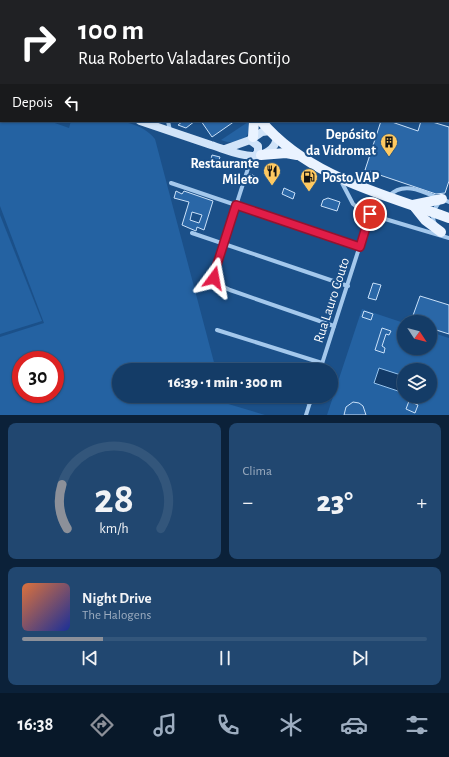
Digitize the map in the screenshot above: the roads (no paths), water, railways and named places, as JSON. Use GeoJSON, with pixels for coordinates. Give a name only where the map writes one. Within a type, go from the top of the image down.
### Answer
{"type":"FeatureCollection","features":[{"type":"Feature","properties":{"kind":"main road"},"geometry":{"type":"LineString","coordinates":[[143,122],[224,149],[256,156],[286,153],[299,155]]}},
{"type":"Feature","properties":{"kind":"main road"},"geometry":{"type":"LineString","coordinates":[[254,122],[252,139],[258,146],[256,156]]}},
{"type":"Feature","properties":{"kind":"main road"},"geometry":{"type":"LineString","coordinates":[[262,122],[299,155],[340,179],[449,218]]}},
{"type":"Feature","properties":{"kind":"main road"},"geometry":{"type":"LineString","coordinates":[[224,149],[252,139],[262,132],[274,134]]}},
{"type":"Feature","properties":{"kind":"main road"},"geometry":{"type":"LineString","coordinates":[[256,156],[273,147],[274,134]]}},
{"type":"Feature","properties":{"kind":"main road"},"geometry":{"type":"LineString","coordinates":[[413,205],[445,200]]}},
{"type":"Feature","properties":{"kind":"main road"},"geometry":{"type":"LineString","coordinates":[[413,205],[425,220],[446,235]]}},
{"type":"Feature","properties":{"kind":"street"},"geometry":{"type":"LineString","coordinates":[[168,122],[170,131]]}},
{"type":"Feature","properties":{"kind":"street"},"geometry":{"type":"LineString","coordinates":[[256,156],[236,205],[214,278],[220,285],[230,290],[334,326]]}},
{"type":"Feature","properties":{"kind":"street"},"geometry":{"type":"LineString","coordinates":[[340,179],[353,204],[358,209],[370,214],[446,235]]}},
{"type":"Feature","properties":{"kind":"street"},"geometry":{"type":"LineString","coordinates":[[171,183],[360,247]]}},
{"type":"Feature","properties":{"kind":"street"},"geometry":{"type":"LineString","coordinates":[[388,197],[397,190],[411,188],[445,200],[434,212],[433,220],[446,235]]}},
{"type":"Feature","properties":{"kind":"street","name":"Rua Lauro Couto"},"geometry":{"type":"LineString","coordinates":[[322,363],[370,214]]}},
{"type":"Feature","properties":{"kind":"street"},"geometry":{"type":"LineString","coordinates":[[192,233],[348,286]]}},
{"type":"Feature","properties":{"kind":"street"},"geometry":{"type":"LineString","coordinates":[[217,330],[322,363]]}},
{"type":"Feature","properties":{"kind":"street"},"geometry":{"type":"LineString","coordinates":[[306,415],[310,403]]}},
{"type":"Feature","properties":{"kind":"place","name":"Depósito da Vidromat"},"geometry":{"type":"Point","coordinates":[389,157]}},
{"type":"Feature","properties":{"kind":"place","name":"Restaurante Mileto"},"geometry":{"type":"Point","coordinates":[272,186]}},
{"type":"Feature","properties":{"kind":"place","name":"Posto VAP"},"geometry":{"type":"Point","coordinates":[309,192]}}]}
